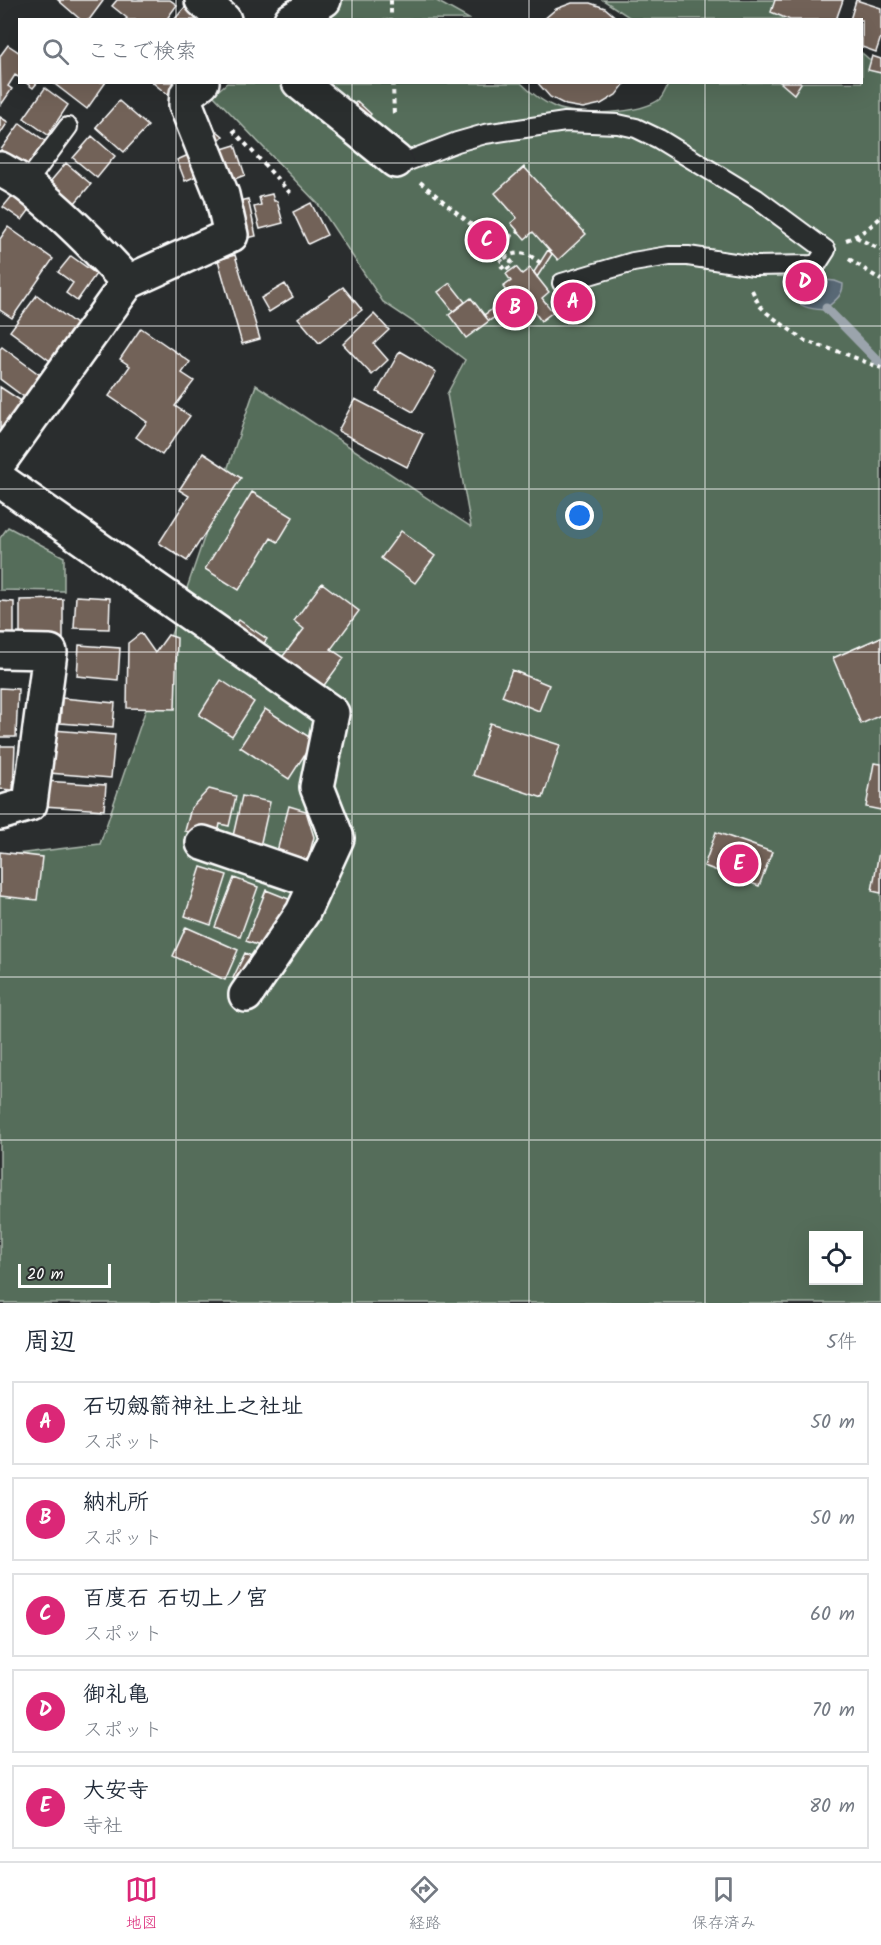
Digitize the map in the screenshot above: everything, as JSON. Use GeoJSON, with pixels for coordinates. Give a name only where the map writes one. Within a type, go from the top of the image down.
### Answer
{"type":"FeatureCollection","features":[{"type":"Feature","properties":{"kind":"street"},"geometry":{"type":"LineString","coordinates":[[202,0],[222,18]]}},
{"type":"Feature","properties":{"kind":"street"},"geometry":{"type":"LineString","coordinates":[[294,18],[324,0]]}},
{"type":"Feature","properties":{"kind":"street"},"geometry":{"type":"LineString","coordinates":[[200,84],[187,94],[186,105],[222,195],[231,235],[128,282],[1,479],[332,713],[317,787],[338,838],[303,912],[246,995]]}},
{"type":"Feature","properties":{"kind":"street"},"geometry":{"type":"LineString","coordinates":[[301,84],[405,169]]}},
{"type":"Feature","properties":{"kind":"street"},"geometry":{"type":"LineString","coordinates":[[9,178],[99,251],[128,282]]}},
{"type":"Feature","properties":{"kind":"street"},"geometry":{"type":"LineString","coordinates":[[0,651],[50,652],[30,804],[0,813]]}},
{"type":"Feature","properties":{"kind":"street"},"geometry":{"type":"LineString","coordinates":[[203,843],[317,882]]}},
{"type":"Feature","properties":{"kind":"lane"},"geometry":{"type":"LineString","coordinates":[[405,169],[408,161],[484,134],[565,122],[618,124],[636,128],[659,139],[757,199],[826,250],[817,264],[811,265],[754,266],[688,256],[669,256],[633,262],[562,284]]}},
{"type":"Feature","properties":{"kind":"lane"},"geometry":{"type":"LineString","coordinates":[[9,178],[68,127]]}},
{"type":"Feature","properties":{"kind":"path"},"geometry":{"type":"LineString","coordinates":[[391,0],[391,18]]}},
{"type":"Feature","properties":{"kind":"path"},"geometry":{"type":"LineString","coordinates":[[229,126],[291,194]]}},
{"type":"Feature","properties":{"kind":"path"},"geometry":{"type":"LineString","coordinates":[[405,169],[484,236],[488,236],[491,239],[490,243],[505,258],[521,252],[529,254],[539,262]]}},
{"type":"Feature","properties":{"kind":"path"},"geometry":{"type":"LineString","coordinates":[[836,244],[856,237],[881,217]]}},
{"type":"Feature","properties":{"kind":"path"},"geometry":{"type":"LineString","coordinates":[[495,249],[518,231]]}},
{"type":"Feature","properties":{"kind":"path"},"geometry":{"type":"LineString","coordinates":[[856,237],[881,250]]}},
{"type":"Feature","properties":{"kind":"path"},"geometry":{"type":"LineString","coordinates":[[866,270],[881,280]]}},
{"type":"Feature","properties":{"kind":"path"},"geometry":{"type":"LineString","coordinates":[[751,286],[759,305],[805,341],[881,368]]}},
{"type":"Feature","properties":{"kind":"green space"},"geometry":{"type":"Polygon","coordinates":[[[342,0],[435,0],[467,18],[316,18],[342,0]]]}},
{"type":"Feature","properties":{"kind":"green space"},"geometry":{"type":"Polygon","coordinates":[[[603,0],[799,0],[821,18],[630,18],[603,0]]]}},
{"type":"Feature","properties":{"kind":"green space"},"geometry":{"type":"Polygon","coordinates":[[[863,54],[876,65],[881,66],[881,1303],[0,1303],[0,856],[100,844],[256,385],[471,527],[447,394],[465,360],[383,302],[318,204],[213,95],[226,84],[522,84],[537,97],[555,107],[593,113],[639,108],[660,99],[668,84],[863,84],[863,54]]]}},
{"type":"Feature","properties":{"kind":"green space"},"geometry":{"type":"Polygon","coordinates":[[[8,527],[64,557],[64,591],[0,590],[0,538],[8,527]]]}},
{"type":"Feature","properties":{"kind":"water"},"geometry":{"type":"Polygon","coordinates":[[[825,280],[843,284],[843,289],[834,302],[824,310],[804,306],[790,293],[798,287],[821,283],[825,280]]]}},
{"type":"Feature","properties":{"kind":"building"},"geometry":{"type":"Polygon","coordinates":[[[58,0],[103,1],[90,18],[79,18],[58,0]]]}},
{"type":"Feature","properties":{"kind":"building"},"geometry":{"type":"Polygon","coordinates":[[[117,0],[170,0],[177,5],[167,18],[127,18],[112,6],[117,0]]]}},
{"type":"Feature","properties":{"kind":"building"},"geometry":{"type":"Polygon","coordinates":[[[775,0],[843,0],[837,18],[785,18],[771,12],[775,0]]]}},
{"type":"Feature","properties":{"kind":"building"},"geometry":{"type":"Polygon","coordinates":[[[856,0],[881,8],[881,37],[876,52],[863,47],[863,18],[851,18],[856,0]]]}},
{"type":"Feature","properties":{"kind":"building"},"geometry":{"type":"Polygon","coordinates":[[[572,3],[590,3],[605,8],[617,18],[545,18],[556,9],[572,3]]]}},
{"type":"Feature","properties":{"kind":"building"},"geometry":{"type":"Polygon","coordinates":[[[185,7],[199,18],[176,18],[185,7]]]}},
{"type":"Feature","properties":{"kind":"building"},"geometry":{"type":"Polygon","coordinates":[[[8,45],[18,52],[18,77],[15,75],[8,86],[12,89],[1,105],[0,56],[8,45]]]}},
{"type":"Feature","properties":{"kind":"building"},"geometry":{"type":"Polygon","coordinates":[[[872,56],[881,59],[881,73],[868,70],[872,56]]]}},
{"type":"Feature","properties":{"kind":"building"},"geometry":{"type":"Polygon","coordinates":[[[55,84],[105,84],[87,109],[55,84]]]}},
{"type":"Feature","properties":{"kind":"building"},"geometry":{"type":"Polygon","coordinates":[[[154,84],[192,84],[178,103],[154,84]]]}},
{"type":"Feature","properties":{"kind":"building"},"geometry":{"type":"Polygon","coordinates":[[[539,84],[624,84],[616,95],[601,104],[583,108],[566,105],[550,97],[539,84]]]}},
{"type":"Feature","properties":{"kind":"building"},"geometry":{"type":"Polygon","coordinates":[[[782,84],[800,84],[794,94],[782,84]]]}},
{"type":"Feature","properties":{"kind":"building"},"geometry":{"type":"Polygon","coordinates":[[[45,88],[68,105],[48,135],[24,118],[45,88]]]}},
{"type":"Feature","properties":{"kind":"building"},"geometry":{"type":"Polygon","coordinates":[[[119,101],[148,126],[124,152],[96,127],[119,101]]]}},
{"type":"Feature","properties":{"kind":"building"},"geometry":{"type":"Polygon","coordinates":[[[357,101],[371,114],[362,124],[348,111],[357,101]]]}},
{"type":"Feature","properties":{"kind":"building"},"geometry":{"type":"Polygon","coordinates":[[[0,117],[8,122],[0,134],[0,117]]]}},
{"type":"Feature","properties":{"kind":"building"},"geometry":{"type":"Polygon","coordinates":[[[20,123],[45,141],[24,171],[0,154],[20,123]]]}},
{"type":"Feature","properties":{"kind":"building"},"geometry":{"type":"Polygon","coordinates":[[[217,131],[223,136],[219,140],[213,135],[217,131]]]}},
{"type":"Feature","properties":{"kind":"building"},"geometry":{"type":"Polygon","coordinates":[[[92,136],[115,156],[97,178],[73,158],[92,136]]]}},
{"type":"Feature","properties":{"kind":"building"},"geometry":{"type":"Polygon","coordinates":[[[235,145],[245,175],[232,180],[222,149],[235,145]]]}},
{"type":"Feature","properties":{"kind":"building"},"geometry":{"type":"Polygon","coordinates":[[[193,153],[201,174],[185,181],[177,160],[193,153]]]}},
{"type":"Feature","properties":{"kind":"building"},"geometry":{"type":"Polygon","coordinates":[[[66,163],[91,184],[69,210],[44,189],[66,163]]]}},
{"type":"Feature","properties":{"kind":"building"},"geometry":{"type":"Polygon","coordinates":[[[524,167],[586,234],[558,260],[533,232],[525,239],[511,223],[517,218],[495,193],[524,167]]]}},
{"type":"Feature","properties":{"kind":"building"},"geometry":{"type":"Polygon","coordinates":[[[272,194],[274,201],[277,201],[283,223],[260,229],[254,207],[261,205],[259,197],[272,194]]]}},
{"type":"Feature","properties":{"kind":"building"},"geometry":{"type":"Polygon","coordinates":[[[13,195],[31,208],[22,220],[3,207],[13,195]]]}},
{"type":"Feature","properties":{"kind":"building"},"geometry":{"type":"Polygon","coordinates":[[[248,199],[256,236],[243,239],[235,202],[248,199]]]}},
{"type":"Feature","properties":{"kind":"building"},"geometry":{"type":"Polygon","coordinates":[[[311,203],[327,235],[308,244],[293,212],[311,203]]]}},
{"type":"Feature","properties":{"kind":"building"},"geometry":{"type":"Polygon","coordinates":[[[8,227],[53,259],[12,318],[0,310],[0,239],[8,227]]]}},
{"type":"Feature","properties":{"kind":"building"},"geometry":{"type":"Polygon","coordinates":[[[548,250],[552,254],[537,277],[534,272],[548,250]]]}},
{"type":"Feature","properties":{"kind":"building"},"geometry":{"type":"Polygon","coordinates":[[[235,255],[260,339],[242,344],[218,260],[235,255]]]}},
{"type":"Feature","properties":{"kind":"building"},"geometry":{"type":"Polygon","coordinates":[[[71,256],[96,274],[77,301],[66,293],[73,283],[58,272],[71,256]]]}},
{"type":"Feature","properties":{"kind":"building"},"geometry":{"type":"Polygon","coordinates":[[[516,267],[522,274],[530,268],[549,292],[542,298],[553,312],[541,321],[530,306],[522,312],[503,287],[511,281],[506,274],[516,267]]]}},
{"type":"Feature","properties":{"kind":"building"},"geometry":{"type":"Polygon","coordinates":[[[450,283],[465,302],[453,311],[438,292],[450,283]]]}},
{"type":"Feature","properties":{"kind":"building"},"geometry":{"type":"Polygon","coordinates":[[[285,284],[293,297],[269,312],[261,298],[285,284]]]}},
{"type":"Feature","properties":{"kind":"building"},"geometry":{"type":"Polygon","coordinates":[[[343,287],[362,310],[319,343],[298,318],[343,287]]]}},
{"type":"Feature","properties":{"kind":"building"},"geometry":{"type":"Polygon","coordinates":[[[37,295],[84,330],[57,366],[10,331],[37,295]]]}},
{"type":"Feature","properties":{"kind":"building"},"geometry":{"type":"Polygon","coordinates":[[[510,297],[515,304],[489,321],[484,315],[510,297]]]}},
{"type":"Feature","properties":{"kind":"building"},"geometry":{"type":"Polygon","coordinates":[[[471,298],[489,321],[466,338],[449,315],[471,298]]]}},
{"type":"Feature","properties":{"kind":"building"},"geometry":{"type":"Polygon","coordinates":[[[374,314],[389,330],[374,344],[388,360],[372,375],[343,344],[374,314]]]}},
{"type":"Feature","properties":{"kind":"building"},"geometry":{"type":"Polygon","coordinates":[[[141,328],[190,362],[182,373],[194,381],[175,406],[190,416],[162,455],[136,437],[147,422],[109,396],[130,366],[120,359],[141,328]]]}},
{"type":"Feature","properties":{"kind":"building"},"geometry":{"type":"Polygon","coordinates":[[[2,347],[40,375],[24,397],[0,379],[0,349],[2,347]]]}},
{"type":"Feature","properties":{"kind":"building"},"geometry":{"type":"Polygon","coordinates":[[[400,351],[436,372],[413,412],[377,392],[400,351]]]}},
{"type":"Feature","properties":{"kind":"building"},"geometry":{"type":"Polygon","coordinates":[[[0,387],[29,406],[0,446],[0,387]]]}},
{"type":"Feature","properties":{"kind":"building"},"geometry":{"type":"Polygon","coordinates":[[[355,399],[423,434],[407,467],[338,431],[355,399]]]}},
{"type":"Feature","properties":{"kind":"building"},"geometry":{"type":"Polygon","coordinates":[[[203,453],[241,478],[187,561],[159,543],[189,496],[179,490],[203,453]]]}},
{"type":"Feature","properties":{"kind":"building"},"geometry":{"type":"Polygon","coordinates":[[[252,492],[293,517],[278,542],[271,538],[239,590],[205,569],[252,492]]]}},
{"type":"Feature","properties":{"kind":"building"},"geometry":{"type":"Polygon","coordinates":[[[401,531],[435,556],[415,583],[381,558],[401,531]]]}},
{"type":"Feature","properties":{"kind":"building"},"geometry":{"type":"Polygon","coordinates":[[[322,583],[359,611],[331,649],[344,658],[317,695],[276,665],[304,629],[294,621],[322,583]]]}},
{"type":"Feature","properties":{"kind":"building"},"geometry":{"type":"Polygon","coordinates":[[[76,596],[110,598],[109,629],[74,628],[76,596]]]}},
{"type":"Feature","properties":{"kind":"building"},"geometry":{"type":"Polygon","coordinates":[[[63,599],[63,643],[20,643],[20,600],[63,599]]]}},
{"type":"Feature","properties":{"kind":"building"},"geometry":{"type":"Polygon","coordinates":[[[0,601],[14,602],[14,641],[0,641],[0,601]]]}},
{"type":"Feature","properties":{"kind":"building"},"geometry":{"type":"Polygon","coordinates":[[[239,620],[267,639],[258,652],[230,632],[239,620]]]}},
{"type":"Feature","properties":{"kind":"building"},"geometry":{"type":"Polygon","coordinates":[[[141,633],[155,653],[168,635],[177,638],[175,709],[127,708],[128,643],[141,633]]]}},
{"type":"Feature","properties":{"kind":"building"},"geometry":{"type":"Polygon","coordinates":[[[881,637],[881,715],[861,724],[833,658],[881,637]]]}},
{"type":"Feature","properties":{"kind":"building"},"geometry":{"type":"Polygon","coordinates":[[[79,645],[120,648],[118,680],[77,676],[79,645]]]}},
{"type":"Feature","properties":{"kind":"building"},"geometry":{"type":"Polygon","coordinates":[[[512,670],[549,685],[539,711],[502,696],[512,670]]]}},
{"type":"Feature","properties":{"kind":"building"},"geometry":{"type":"Polygon","coordinates":[[[221,680],[254,702],[232,736],[199,715],[221,680]]]}},
{"type":"Feature","properties":{"kind":"building"},"geometry":{"type":"Polygon","coordinates":[[[0,688],[18,689],[16,737],[0,737],[0,688]]]}},
{"type":"Feature","properties":{"kind":"building"},"geometry":{"type":"Polygon","coordinates":[[[62,698],[115,703],[113,727],[60,723],[62,698]]]}},
{"type":"Feature","properties":{"kind":"building"},"geometry":{"type":"Polygon","coordinates":[[[265,709],[314,740],[289,779],[240,747],[265,709]]]}},
{"type":"Feature","properties":{"kind":"building"},"geometry":{"type":"Polygon","coordinates":[[[490,723],[560,745],[543,798],[473,775],[490,723]]]}},
{"type":"Feature","properties":{"kind":"building"},"geometry":{"type":"Polygon","coordinates":[[[53,730],[115,735],[111,778],[49,773],[53,730]]]}},
{"type":"Feature","properties":{"kind":"building"},"geometry":{"type":"Polygon","coordinates":[[[0,746],[15,746],[13,790],[0,789],[0,746]]]}},
{"type":"Feature","properties":{"kind":"building"},"geometry":{"type":"Polygon","coordinates":[[[874,763],[881,764],[881,810],[866,807],[874,763]]]}},
{"type":"Feature","properties":{"kind":"building"},"geometry":{"type":"Polygon","coordinates":[[[44,781],[106,785],[104,810],[43,806],[44,781]]]}},
{"type":"Feature","properties":{"kind":"building"},"geometry":{"type":"Polygon","coordinates":[[[209,789],[236,796],[229,826],[220,824],[217,838],[185,831],[191,808],[209,789]]]}},
{"type":"Feature","properties":{"kind":"building"},"geometry":{"type":"Polygon","coordinates":[[[242,796],[270,802],[259,851],[231,845],[242,796]]]}},
{"type":"Feature","properties":{"kind":"building"},"geometry":{"type":"Polygon","coordinates":[[[289,806],[306,811],[314,837],[306,867],[275,859],[289,806]]]}},
{"type":"Feature","properties":{"kind":"building"},"geometry":{"type":"Polygon","coordinates":[[[716,832],[772,852],[759,886],[704,866],[716,832]]]}},
{"type":"Feature","properties":{"kind":"building"},"geometry":{"type":"Polygon","coordinates":[[[881,841],[881,893],[872,891],[881,841]]]}},
{"type":"Feature","properties":{"kind":"building"},"geometry":{"type":"Polygon","coordinates":[[[0,852],[42,857],[37,900],[0,896],[0,852]]]}},
{"type":"Feature","properties":{"kind":"building"},"geometry":{"type":"Polygon","coordinates":[[[201,867],[227,875],[211,925],[185,916],[201,867]]]}},
{"type":"Feature","properties":{"kind":"building"},"geometry":{"type":"Polygon","coordinates":[[[234,878],[258,887],[240,937],[215,927],[234,878]]]}},
{"type":"Feature","properties":{"kind":"building"},"geometry":{"type":"Polygon","coordinates":[[[266,890],[291,900],[271,950],[246,941],[266,890]]]}},
{"type":"Feature","properties":{"kind":"building"},"geometry":{"type":"Polygon","coordinates":[[[186,927],[238,950],[225,980],[173,956],[186,927]]]}},
{"type":"Feature","properties":{"kind":"building"},"geometry":{"type":"Polygon","coordinates":[[[245,953],[260,960],[249,985],[233,978],[245,953]]]}},
{"type":"Feature","properties":{"kind":"waterway"},"geometry":{"type":"LineString","coordinates":[[826,308],[881,364]]}},
{"type":"Feature","properties":{"kind":"place","name":"百度石 石切上ノ宮"},"geometry":{"type":"Point","coordinates":[487,240]}},
{"type":"Feature","properties":{"kind":"place","name":"御礼亀"},"geometry":{"type":"Point","coordinates":[805,282]}},
{"type":"Feature","properties":{"kind":"place","name":"石切劔箭神社上之社址"},"geometry":{"type":"Point","coordinates":[573,302]}},
{"type":"Feature","properties":{"kind":"place","name":"納札所"},"geometry":{"type":"Point","coordinates":[515,308]}},
{"type":"Feature","properties":{"kind":"place","name":"大安寺"},"geometry":{"type":"Point","coordinates":[739,864]}}]}
